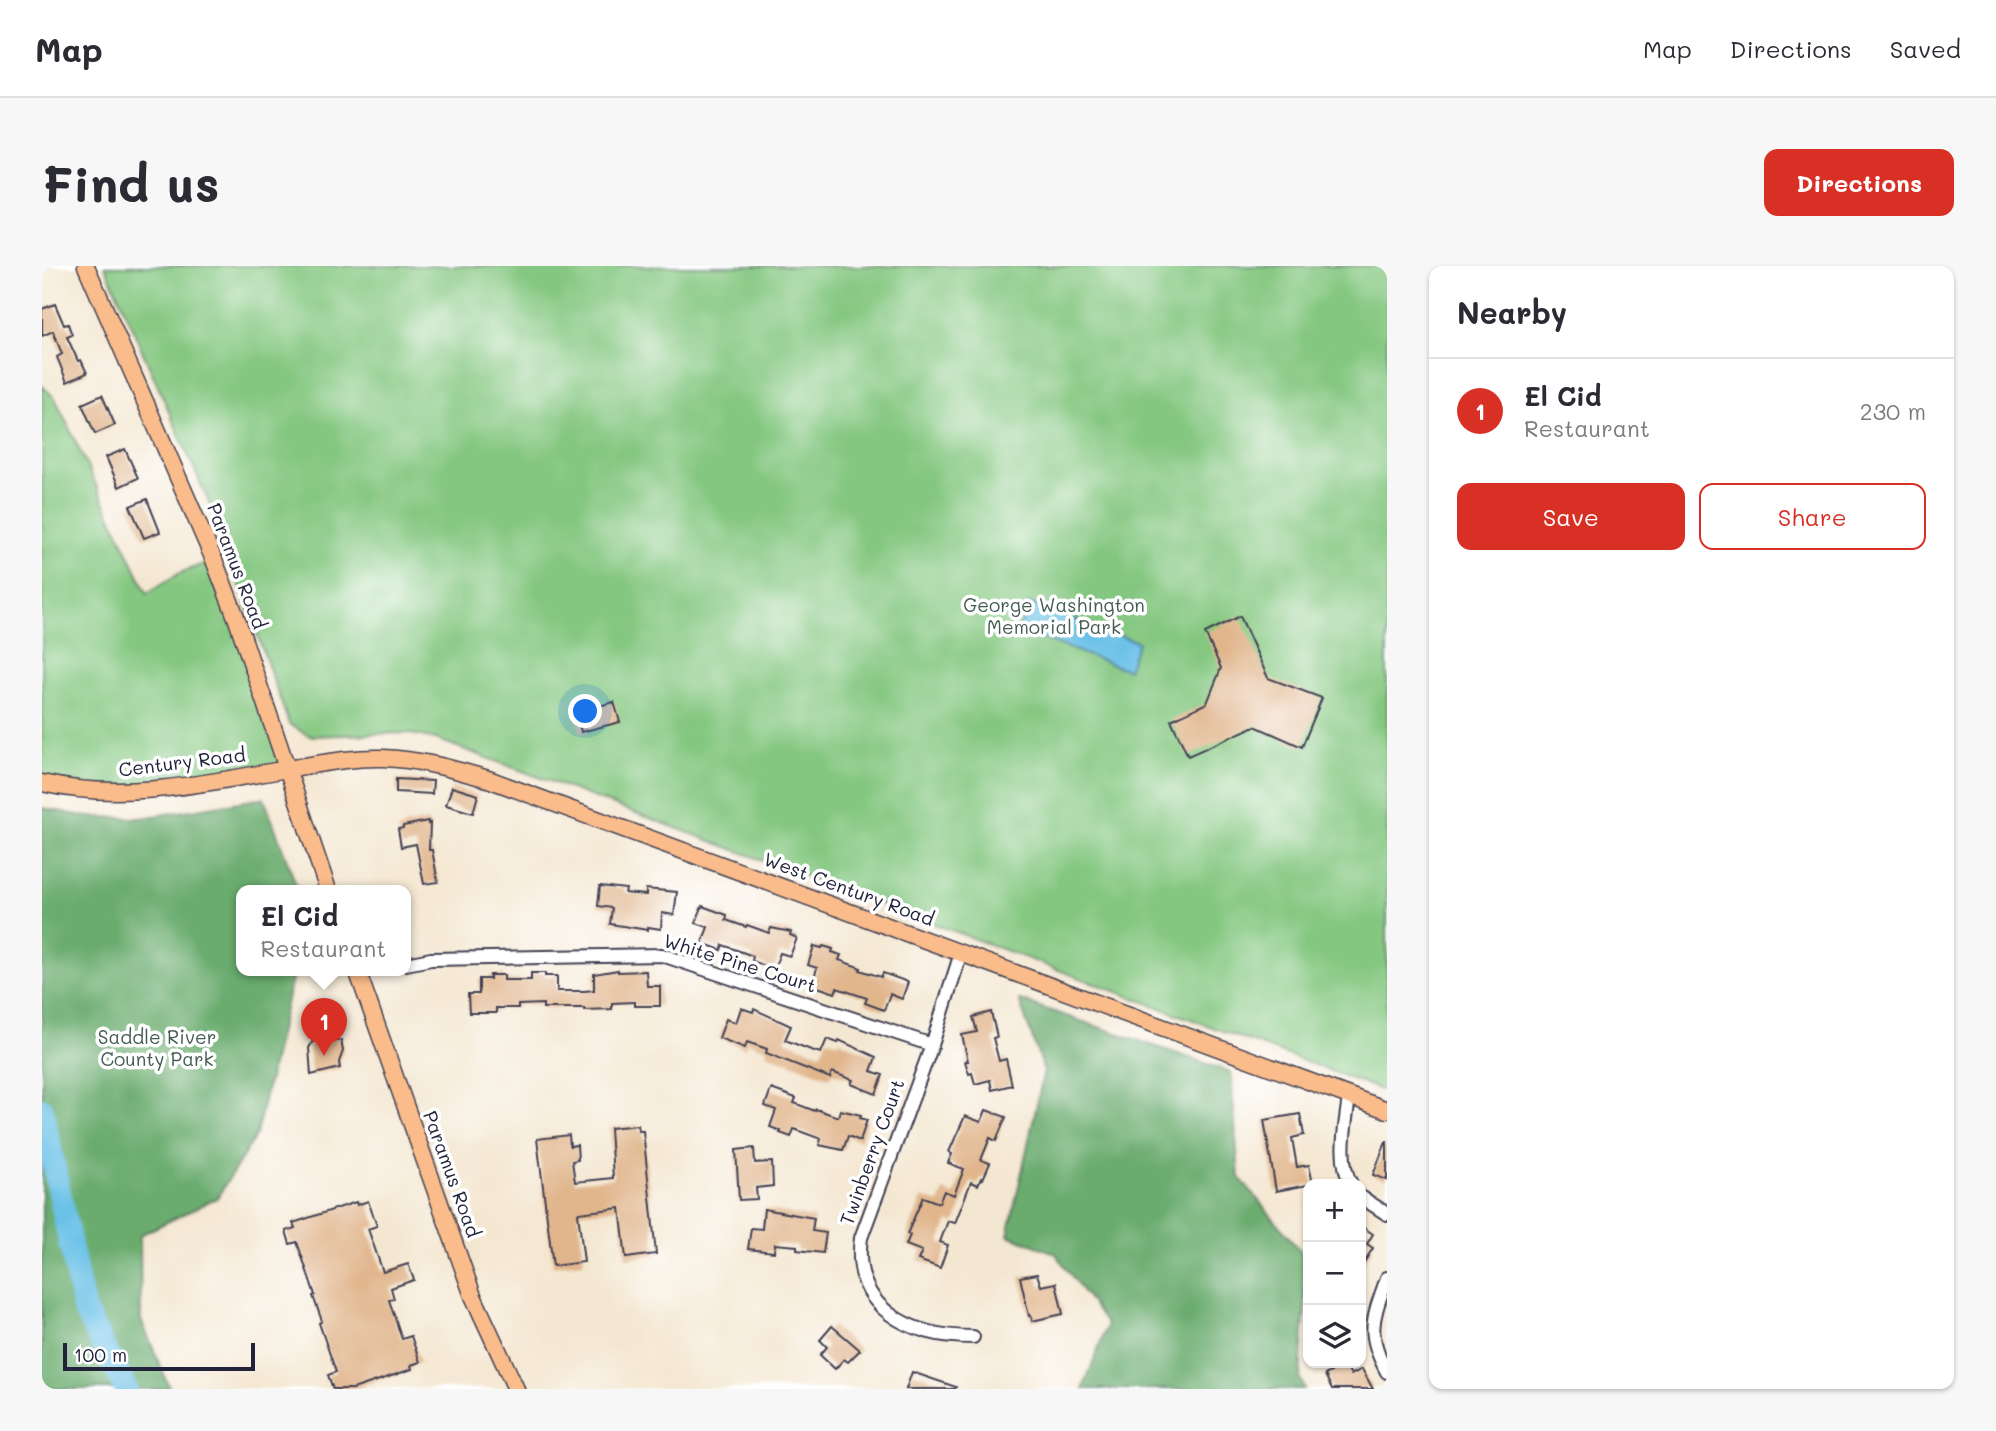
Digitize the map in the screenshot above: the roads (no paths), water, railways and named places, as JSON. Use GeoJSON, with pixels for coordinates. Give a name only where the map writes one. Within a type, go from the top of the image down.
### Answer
{"type":"FeatureCollection","features":[{"type":"Feature","properties":{"kind":"main road","name":"Paramus Road"},"geometry":{"type":"LineString","coordinates":[[86,266],[214,560],[236,617],[326,885]]}},
{"type":"Feature","properties":{"kind":"main road","name":"West Century Road"},"geometry":{"type":"LineString","coordinates":[[286,769],[345,759],[383,758],[414,761],[488,779],[1387,1110]]}},
{"type":"Feature","properties":{"kind":"main road","name":"Century Road"},"geometry":{"type":"LineString","coordinates":[[49,785],[85,790],[140,791],[286,769]]}},
{"type":"Feature","properties":{"kind":"main road","name":"Paramus Road"},"geometry":{"type":"LineString","coordinates":[[358,976],[473,1296],[516,1389]]}},
{"type":"Feature","properties":{"kind":"street","name":"Twinberry Court"},"geometry":{"type":"LineString","coordinates":[[961,953],[932,1045],[861,1238],[860,1268],[872,1297],[896,1318],[947,1337],[973,1337]]}},
{"type":"Feature","properties":{"kind":"street","name":"White Pine Court"},"geometry":{"type":"LineString","coordinates":[[411,963],[431,959],[662,956],[932,1045]]}},
{"type":"Feature","properties":{"kind":"street"},"geometry":{"type":"LineString","coordinates":[[1349,1096],[1343,1162],[1349,1179]]}},
{"type":"Feature","properties":{"kind":"street"},"geometry":{"type":"LineString","coordinates":[[1366,1200],[1387,1214]]}},
{"type":"Feature","properties":{"kind":"street"},"geometry":{"type":"LineString","coordinates":[[1387,1278],[1373,1318],[1372,1338],[1387,1372]]}},
{"type":"Feature","properties":{"kind":"water"},"geometry":{"type":"Polygon","coordinates":[[[1029,603],[1138,642],[1128,670],[1019,630],[1029,603]]]}},
{"type":"Feature","properties":{"kind":"waterway"},"geometry":{"type":"LineString","coordinates":[[42,1109],[84,1310],[126,1389]]}},
{"type":"Feature","properties":{"kind":"place","name":"El Cid"},"geometry":{"type":"Point","coordinates":[324,1056]}},
{"type":"Feature","properties":{"kind":"park label","name":"George Washington Memorial Park"},"geometry":{"type":"Point","coordinates":[1054,616]}},
{"type":"Feature","properties":{"kind":"park label","name":"Saddle River County Park"},"geometry":{"type":"Point","coordinates":[157,1048]}}]}
